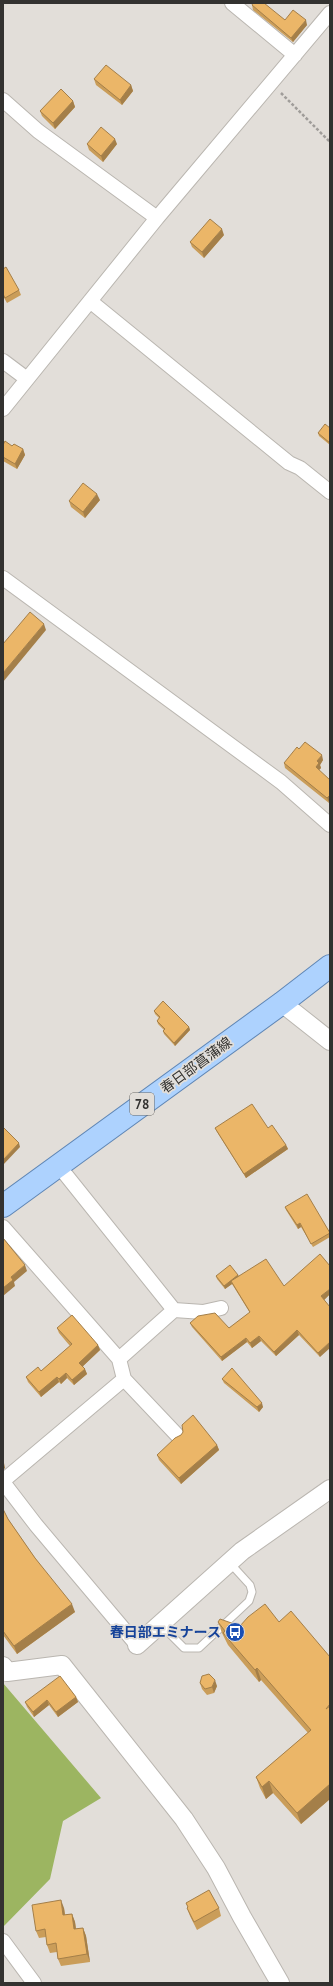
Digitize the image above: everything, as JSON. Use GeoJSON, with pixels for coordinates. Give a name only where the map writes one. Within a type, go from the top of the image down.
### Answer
{"type":"FeatureCollection","features":[{"type":"Feature","properties":{"kind":"main road","name":"春日部菖蒲線"},"geometry":{"type":"LineString","coordinates":[[3,1206],[282,1003],[330,966]]}},
{"type":"Feature","properties":{"kind":"street"},"geometry":{"type":"LineString","coordinates":[[232,3],[295,55]]}},
{"type":"Feature","properties":{"kind":"street"},"geometry":{"type":"LineString","coordinates":[[3,409],[157,218],[330,13]]}},
{"type":"Feature","properties":{"kind":"street"},"geometry":{"type":"LineString","coordinates":[[3,100],[38,131],[157,218]]}},
{"type":"Feature","properties":{"kind":"street"},"geometry":{"type":"LineString","coordinates":[[90,301],[289,463],[300,468],[330,492]]}},
{"type":"Feature","properties":{"kind":"street"},"geometry":{"type":"LineString","coordinates":[[3,361],[27,379]]}},
{"type":"Feature","properties":{"kind":"street"},"geometry":{"type":"LineString","coordinates":[[3,578],[281,782],[330,825]]}},
{"type":"Feature","properties":{"kind":"street"},"geometry":{"type":"LineString","coordinates":[[282,1003],[330,1041]]}},
{"type":"Feature","properties":{"kind":"street"},"geometry":{"type":"LineString","coordinates":[[58,1165],[174,1310]]}},
{"type":"Feature","properties":{"kind":"street"},"geometry":{"type":"LineString","coordinates":[[3,1227],[119,1358],[124,1379],[177,1435]]}},
{"type":"Feature","properties":{"kind":"street"},"geometry":{"type":"LineString","coordinates":[[119,1358],[174,1310],[203,1312],[221,1308]]}},
{"type":"Feature","properties":{"kind":"street"},"geometry":{"type":"LineString","coordinates":[[124,1379],[3,1482],[36,1525],[137,1645],[229,1562],[256,1540],[308,1506],[330,1489]]}},
{"type":"Feature","properties":{"kind":"street"},"geometry":{"type":"LineString","coordinates":[[3,1666],[7,1672],[62,1665],[184,1819],[216,1868],[280,1983]]}},
{"type":"Feature","properties":{"kind":"street"},"geometry":{"type":"LineString","coordinates":[[3,1941],[34,1983]]}},
{"type":"Feature","properties":{"kind":"lane"},"geometry":{"type":"LineString","coordinates":[[160,1624],[184,1648],[199,1648],[249,1602],[252,1592],[250,1585],[229,1562]]}},
{"type":"Feature","properties":{"kind":"path"},"geometry":{"type":"LineString","coordinates":[[271,83],[330,142]]}},
{"type":"Feature","properties":{"kind":"green space"},"geometry":{"type":"Polygon","coordinates":[[[3,1683],[101,1798],[63,1821],[50,1879],[3,1927],[3,1683]]]}},
{"type":"Feature","properties":{"kind":"building"},"geometry":{"type":"Polygon","coordinates":[[[253,3],[264,3],[285,20],[293,10],[306,20],[291,38],[252,5],[253,3]]]}},
{"type":"Feature","properties":{"kind":"building"},"geometry":{"type":"Polygon","coordinates":[[[106,65],[131,85],[120,100],[94,79],[106,65]]]}},
{"type":"Feature","properties":{"kind":"building"},"geometry":{"type":"Polygon","coordinates":[[[61,89],[73,101],[53,123],[40,111],[61,89]]]}},
{"type":"Feature","properties":{"kind":"building"},"geometry":{"type":"Polygon","coordinates":[[[101,127],[115,139],[101,156],[87,144],[101,127]]]}},
{"type":"Feature","properties":{"kind":"building"},"geometry":{"type":"Polygon","coordinates":[[[210,219],[222,229],[202,252],[190,242],[210,219]]]}},
{"type":"Feature","properties":{"kind":"building"},"geometry":{"type":"Polygon","coordinates":[[[6,267],[19,290],[5,298],[3,294],[3,269],[6,267]]]}},
{"type":"Feature","properties":{"kind":"building"},"geometry":{"type":"Polygon","coordinates":[[[325,424],[330,428],[330,443],[318,433],[325,424]]]}},
{"type":"Feature","properties":{"kind":"building"},"geometry":{"type":"Polygon","coordinates":[[[5,441],[12,446],[14,444],[23,449],[15,464],[3,457],[3,445],[5,441]]]}},
{"type":"Feature","properties":{"kind":"building"},"geometry":{"type":"Polygon","coordinates":[[[83,483],[97,494],[83,512],[69,501],[83,483]]]}},
{"type":"Feature","properties":{"kind":"building"},"geometry":{"type":"Polygon","coordinates":[[[30,612],[44,624],[3,673],[3,644],[30,612]]]}},
{"type":"Feature","properties":{"kind":"building"},"geometry":{"type":"Polygon","coordinates":[[[305,742],[322,755],[317,761],[319,763],[316,767],[330,780],[330,795],[327,798],[284,763],[297,747],[299,749],[305,742]]]}},
{"type":"Feature","properties":{"kind":"building"},"geometry":{"type":"Polygon","coordinates":[[[163,1001],[189,1027],[174,1043],[163,1031],[165,1029],[157,1021],[160,1017],[154,1011],[163,1001]]]}},
{"type":"Feature","properties":{"kind":"building"},"geometry":{"type":"Polygon","coordinates":[[[252,1104],[268,1128],[272,1125],[286,1145],[244,1174],[215,1128],[252,1104]]]}},
{"type":"Feature","properties":{"kind":"building"},"geometry":{"type":"Polygon","coordinates":[[[3,1127],[19,1143],[3,1160],[3,1127]]]}},
{"type":"Feature","properties":{"kind":"building"},"geometry":{"type":"Polygon","coordinates":[[[307,1194],[330,1233],[311,1244],[300,1223],[297,1225],[285,1207],[307,1194]]]}},
{"type":"Feature","properties":{"kind":"building"},"geometry":{"type":"Polygon","coordinates":[[[3,1238],[25,1265],[11,1277],[13,1280],[3,1288],[3,1238]]]}},
{"type":"Feature","properties":{"kind":"building"},"geometry":{"type":"Polygon","coordinates":[[[320,1254],[330,1266],[330,1289],[321,1296],[330,1307],[330,1342],[318,1353],[297,1330],[274,1352],[259,1336],[250,1343],[246,1338],[221,1357],[190,1323],[198,1316],[215,1313],[229,1328],[250,1312],[231,1281],[266,1259],[284,1286],[320,1254]]]}},
{"type":"Feature","properties":{"kind":"building"},"geometry":{"type":"Polygon","coordinates":[[[230,1265],[238,1275],[224,1286],[216,1276],[230,1265]]]}},
{"type":"Feature","properties":{"kind":"building"},"geometry":{"type":"Polygon","coordinates":[[[72,1315],[98,1345],[79,1363],[85,1369],[72,1380],[66,1373],[59,1379],[57,1377],[39,1392],[26,1377],[38,1367],[41,1371],[72,1344],[57,1328],[72,1315]]]}},
{"type":"Feature","properties":{"kind":"building"},"geometry":{"type":"Polygon","coordinates":[[[232,1368],[262,1403],[257,1407],[222,1379],[232,1368]]]}},
{"type":"Feature","properties":{"kind":"building"},"geometry":{"type":"Polygon","coordinates":[[[193,1415],[217,1445],[179,1478],[157,1455],[175,1438],[181,1435],[183,1432],[182,1425],[193,1415]]]}},
{"type":"Feature","properties":{"kind":"building"},"geometry":{"type":"Polygon","coordinates":[[[3,1509],[8,1519],[35,1558],[72,1604],[14,1646],[3,1631],[3,1509]]]}},
{"type":"Feature","properties":{"kind":"building"},"geometry":{"type":"Polygon","coordinates":[[[265,1604],[279,1622],[291,1611],[330,1657],[330,1704],[326,1709],[330,1706],[330,1784],[297,1813],[269,1781],[262,1787],[256,1777],[311,1730],[257,1668],[255,1670],[223,1633],[225,1631],[218,1622],[220,1619],[240,1626],[248,1617],[265,1604]]]}},
{"type":"Feature","properties":{"kind":"building"},"geometry":{"type":"Polygon","coordinates":[[[209,1674],[215,1680],[212,1687],[205,1689],[200,1683],[202,1676],[209,1674]]]}},
{"type":"Feature","properties":{"kind":"building"},"geometry":{"type":"Polygon","coordinates":[[[60,1676],[76,1697],[56,1712],[47,1700],[33,1712],[25,1702],[60,1676]]]}},
{"type":"Feature","properties":{"kind":"building"},"geometry":{"type":"Polygon","coordinates":[[[209,1890],[219,1908],[194,1922],[186,1903],[209,1890]]]}},
{"type":"Feature","properties":{"kind":"building"},"geometry":{"type":"Polygon","coordinates":[[[61,1900],[63,1915],[72,1914],[74,1929],[83,1928],[87,1954],[58,1959],[56,1943],[47,1945],[45,1929],[36,1931],[32,1905],[61,1900]]]}},
{"type":"Feature","properties":{"kind":"place","name":"春日部エミナース"},"geometry":{"type":"Point","coordinates":[235,1632]}}]}
